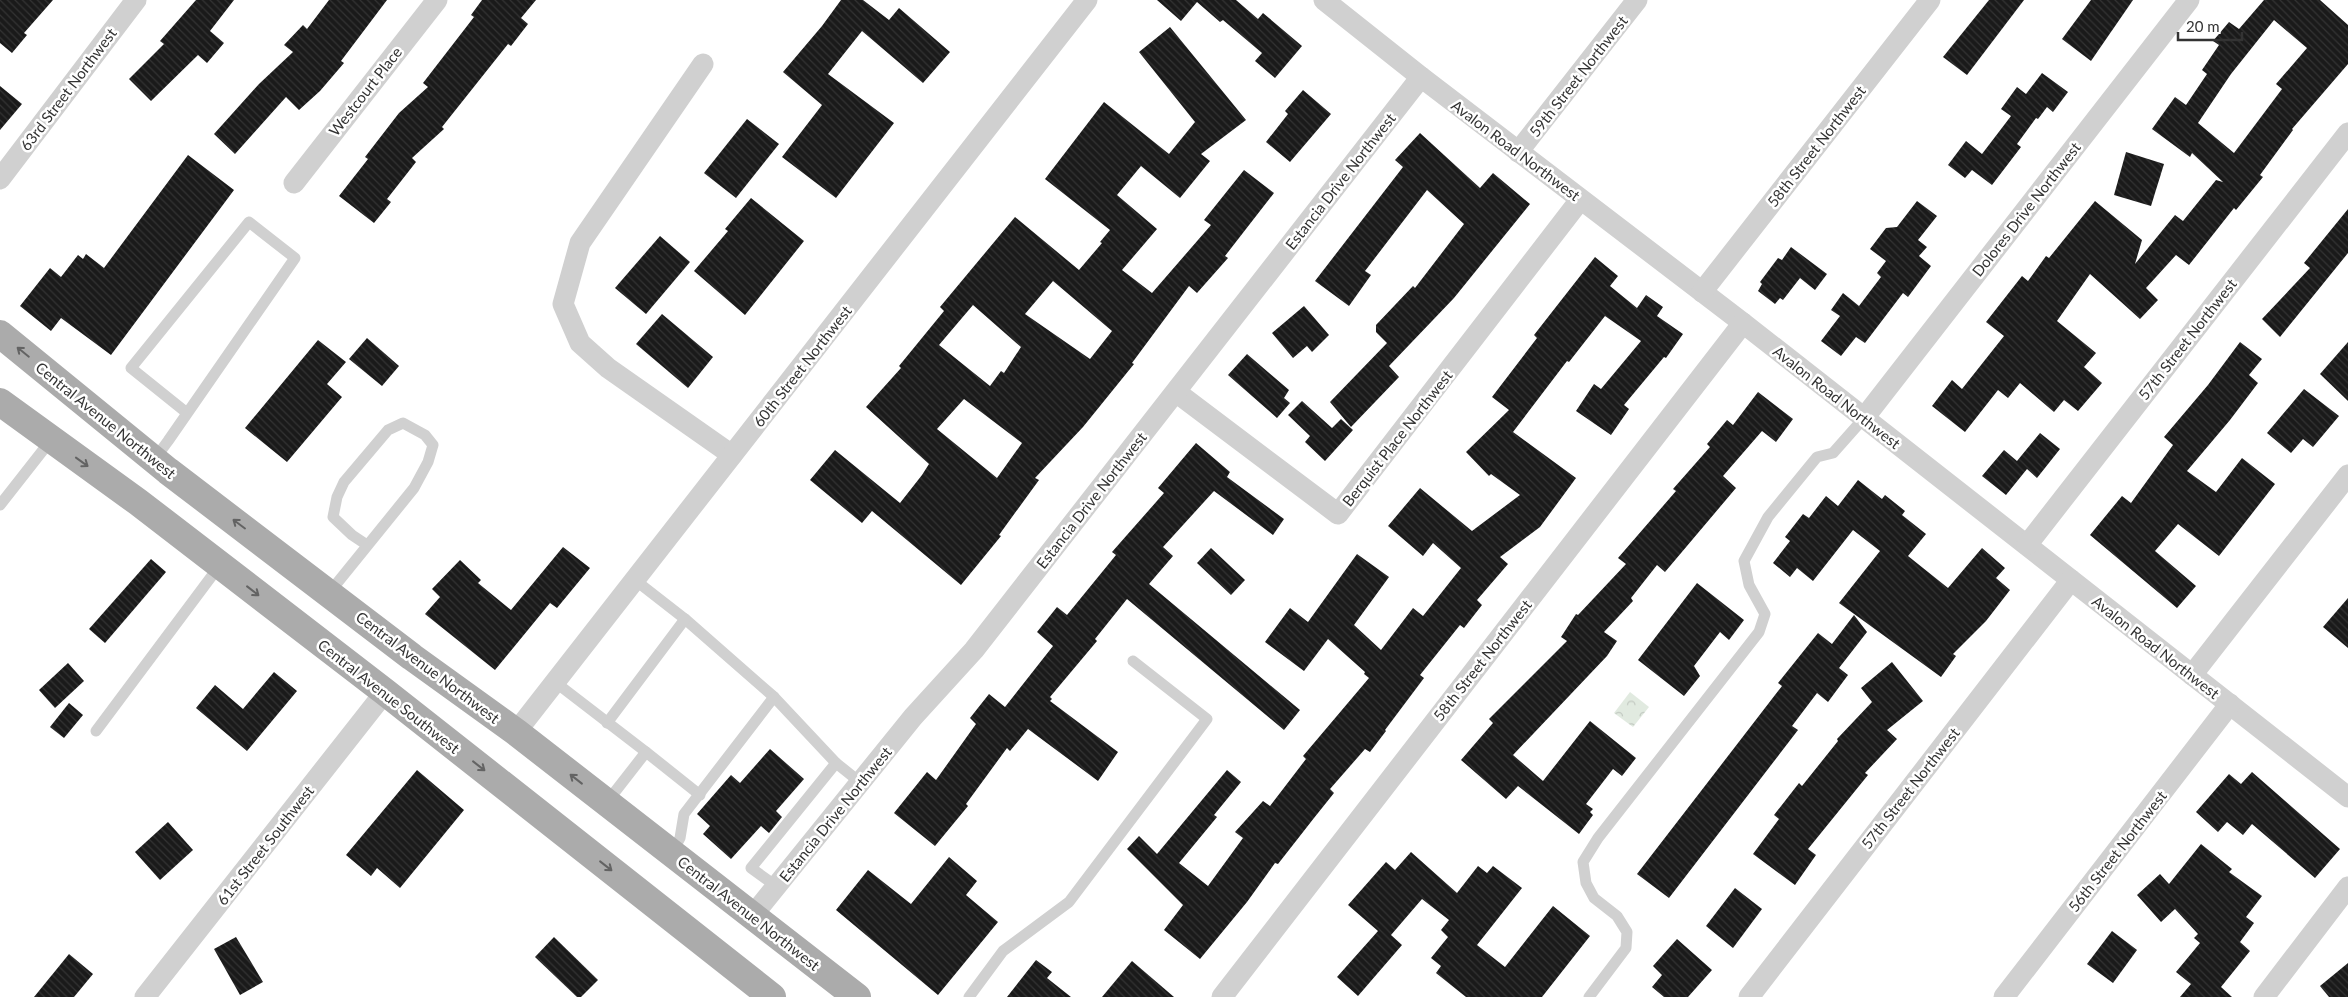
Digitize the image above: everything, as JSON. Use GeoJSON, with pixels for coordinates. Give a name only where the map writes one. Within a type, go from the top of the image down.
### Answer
{"type":"FeatureCollection","features":[{"type":"Feature","properties":{"kind":"main road","name":"Central Avenue Northwest"},"geometry":{"type":"LineString","coordinates":[[0,334],[154,460],[328,593],[516,732],[857,997]]}},
{"type":"Feature","properties":{"kind":"main road","name":"Central Avenue Southwest"},"geometry":{"type":"LineString","coordinates":[[0,402],[138,502],[384,692],[764,994]]}},
{"type":"Feature","properties":{"kind":"street","name":"63rd Street Northwest"},"geometry":{"type":"LineString","coordinates":[[0,179],[136,0]]}},
{"type":"Feature","properties":{"kind":"street","name":"Westcourt Place"},"geometry":{"type":"LineString","coordinates":[[294,183],[437,0]]}},
{"type":"Feature","properties":{"kind":"street","name":"60th Street Northwest"},"geometry":{"type":"LineString","coordinates":[[516,732],[1087,0]]}},
{"type":"Feature","properties":{"kind":"street","name":"59th Street Northwest"},"geometry":{"type":"LineString","coordinates":[[1518,152],[1637,0]]}},
{"type":"Feature","properties":{"kind":"street","name":"58th Street Northwest"},"geometry":{"type":"LineString","coordinates":[[1702,292],[1930,0]]}},
{"type":"Feature","properties":{"kind":"street","name":"Dolores Drive Northwest"},"geometry":{"type":"LineString","coordinates":[[1864,418],[2189,0]]}},
{"type":"Feature","properties":{"kind":"street","name":"Avalon Road Northwest"},"geometry":{"type":"LineString","coordinates":[[1335,4],[1421,78],[1743,323],[2348,797]]}},
{"type":"Feature","properties":{"kind":"street"},"geometry":{"type":"LineString","coordinates":[[703,64],[580,243],[563,304],[580,343],[608,368],[732,455]]}},
{"type":"Feature","properties":{"kind":"street","name":"Estancia Drive Northwest"},"geometry":{"type":"LineString","coordinates":[[753,915],[914,717],[974,650],[1421,78]]}},
{"type":"Feature","properties":{"kind":"street","name":"57th Street Northwest"},"geometry":{"type":"LineString","coordinates":[[2027,545],[2348,133]]}},
{"type":"Feature","properties":{"kind":"street","name":"Berquist Place Northwest"},"geometry":{"type":"LineString","coordinates":[[1176,392],[1338,514],[1580,200]]}},
{"type":"Feature","properties":{"kind":"street","name":"58th Street Northwest"},"geometry":{"type":"LineString","coordinates":[[1222,997],[1743,323]]}},
{"type":"Feature","properties":{"kind":"street"},"geometry":{"type":"LineString","coordinates":[[2192,675],[2348,475]]}},
{"type":"Feature","properties":{"kind":"street","name":"57th Street Northwest"},"geometry":{"type":"LineString","coordinates":[[1749,997],[2071,580]]}},
{"type":"Feature","properties":{"kind":"street","name":"61st Street Southwest"},"geometry":{"type":"LineString","coordinates":[[145,997],[384,692]]}},
{"type":"Feature","properties":{"kind":"street","name":"56th Street Northwest"},"geometry":{"type":"LineString","coordinates":[[2004,997],[2230,704]]}},
{"type":"Feature","properties":{"kind":"street"},"geometry":{"type":"LineString","coordinates":[[2264,997],[2348,887]]}},
{"type":"Feature","properties":{"kind":"lane"},"geometry":{"type":"LineString","coordinates":[[154,460],[187,413],[295,258],[249,222],[131,368],[187,413]]}},
{"type":"Feature","properties":{"kind":"lane"},"geometry":{"type":"LineString","coordinates":[[1589,997],[1626,948],[1627,932],[1617,916],[1594,898],[1586,883],[1583,862],[1598,838],[1759,632],[1765,614],[1749,585],[1744,561],[1768,517],[1817,457],[1833,453],[1864,418]]}},
{"type":"Feature","properties":{"kind":"lane"},"geometry":{"type":"LineString","coordinates":[[328,593],[414,488],[428,462],[432,446],[425,435],[402,423],[388,430],[344,482],[337,497],[333,517],[352,535],[367,545]]}},
{"type":"Feature","properties":{"kind":"lane"},"geometry":{"type":"LineString","coordinates":[[0,504],[51,440]]}},
{"type":"Feature","properties":{"kind":"lane"},"geometry":{"type":"LineString","coordinates":[[96,731],[220,565]]}},
{"type":"Feature","properties":{"kind":"lane"},"geometry":{"type":"LineString","coordinates":[[635,580],[685,619],[774,697],[836,763],[861,783]]}},
{"type":"Feature","properties":{"kind":"lane"},"geometry":{"type":"LineString","coordinates":[[607,722],[685,619]]}},
{"type":"Feature","properties":{"kind":"lane"},"geometry":{"type":"LineString","coordinates":[[969,997],[1003,951],[1069,902],[1207,719],[1134,661]]}},
{"type":"Feature","properties":{"kind":"lane"},"geometry":{"type":"LineString","coordinates":[[555,682],[700,795]]}},
{"type":"Feature","properties":{"kind":"lane"},"geometry":{"type":"LineString","coordinates":[[672,853],[680,838],[684,814],[774,697]]}},
{"type":"Feature","properties":{"kind":"lane"},"geometry":{"type":"LineString","coordinates":[[607,802],[646,752]]}},
{"type":"Feature","properties":{"kind":"lane"},"geometry":{"type":"LineString","coordinates":[[776,886],[752,868],[836,763]]}},
{"type":"Feature","properties":{"kind":"green space"},"geometry":{"type":"Polygon","coordinates":[[[1630,692],[1649,707],[1633,727],[1614,713],[1630,692]]]}},
{"type":"Feature","properties":{"kind":"building"},"geometry":{"type":"Polygon","coordinates":[[[0,0],[53,0],[24,33],[27,35],[12,53],[0,43],[0,0]]]}},
{"type":"Feature","properties":{"kind":"building"},"geometry":{"type":"Polygon","coordinates":[[[196,0],[234,0],[210,31],[224,43],[207,63],[198,55],[151,101],[129,79],[164,44],[160,41],[196,0]]]}},
{"type":"Feature","properties":{"kind":"building"},"geometry":{"type":"Polygon","coordinates":[[[329,0],[387,0],[341,61],[344,63],[320,91],[299,110],[286,97],[235,154],[214,134],[259,84],[293,52],[284,45],[303,25],[307,29],[329,0]]]}},
{"type":"Feature","properties":{"kind":"building"},"geometry":{"type":"Polygon","coordinates":[[[482,0],[536,0],[521,18],[528,24],[511,46],[508,44],[442,127],[444,129],[412,158],[416,162],[387,199],[391,202],[374,223],[339,196],[368,159],[365,157],[399,113],[428,87],[423,83],[474,17],[471,15],[482,0]]]}},
{"type":"Feature","properties":{"kind":"building"},"geometry":{"type":"Polygon","coordinates":[[[841,0],[863,0],[889,20],[899,8],[950,52],[923,83],[862,31],[828,74],[894,123],[836,198],[782,157],[822,105],[783,72],[822,26],[841,0]]]}},
{"type":"Feature","properties":{"kind":"building"},"geometry":{"type":"Polygon","coordinates":[[[1157,0],[1236,0],[1258,19],[1263,13],[1302,46],[1275,78],[1255,61],[1262,53],[1223,20],[1220,22],[1197,2],[1181,21],[1157,0]]]}},
{"type":"Feature","properties":{"kind":"building"},"geometry":{"type":"Polygon","coordinates":[[[1989,0],[2024,0],[1967,75],[1943,57],[1989,0]]]}},
{"type":"Feature","properties":{"kind":"building"},"geometry":{"type":"Polygon","coordinates":[[[2091,0],[2133,0],[2091,61],[2062,39],[2091,0]]]}},
{"type":"Feature","properties":{"kind":"building"},"geometry":{"type":"Polygon","coordinates":[[[2264,0],[2320,0],[2348,25],[2348,64],[2292,129],[2260,175],[2263,177],[2236,210],[2234,208],[2189,265],[2176,255],[2146,288],[2158,300],[2140,319],[2090,274],[2057,321],[2096,353],[2084,367],[2102,383],[2078,411],[2064,400],[2054,412],[2020,383],[2008,398],[1998,390],[1965,432],[1932,406],[1952,380],[1962,389],[2004,336],[1986,322],[2022,276],[2028,281],[2046,256],[2049,258],[2095,201],[2142,240],[2135,264],[2175,215],[2183,221],[2216,180],[2223,182],[2192,153],[2190,157],[2152,129],[2175,97],[2186,105],[2207,74],[2202,70],[2219,45],[2213,41],[2229,22],[2239,29],[2264,0]],[[2274,20],[2231,74],[2198,123],[2234,153],[2282,89],[2276,84],[2307,48],[2274,20]]]}},
{"type":"Feature","properties":{"kind":"building"},"geometry":{"type":"Polygon","coordinates":[[[1170,27],[1246,120],[1201,154],[1210,161],[1180,198],[1141,166],[1117,195],[1157,229],[1122,270],[1152,293],[1211,225],[1204,220],[1244,170],[1274,193],[1225,256],[1228,258],[1197,293],[1189,286],[1132,363],[1134,364],[1083,427],[1035,478],[1039,480],[999,535],[1001,536],[961,585],[872,511],[862,523],[810,480],[835,450],[900,503],[922,475],[929,464],[866,407],[901,368],[899,366],[944,311],[940,307],[1015,217],[1079,270],[1102,243],[1100,242],[1110,230],[1045,179],[1104,102],[1169,154],[1195,122],[1139,52],[1170,27]],[[1053,281],[1025,314],[1090,359],[1112,331],[1053,281]],[[973,305],[939,345],[990,386],[1001,371],[1004,373],[1021,347],[973,305]],[[964,399],[937,429],[997,478],[1022,443],[964,399]]]}},
{"type":"Feature","properties":{"kind":"building"},"geometry":{"type":"Polygon","coordinates":[[[2042,73],[2068,92],[2053,112],[2047,107],[2038,119],[2036,118],[2017,144],[2021,147],[1992,185],[1972,170],[1965,178],[1948,165],[1966,141],[1982,154],[2011,116],[2001,109],[2017,87],[2026,94],[2042,73]]]}},
{"type":"Feature","properties":{"kind":"building"},"geometry":{"type":"Polygon","coordinates":[[[0,86],[22,104],[0,130],[0,86]]]}},
{"type":"Feature","properties":{"kind":"building"},"geometry":{"type":"Polygon","coordinates":[[[1303,90],[1331,114],[1290,162],[1266,142],[1288,114],[1285,111],[1303,90]]]}},
{"type":"Feature","properties":{"kind":"building"},"geometry":{"type":"Polygon","coordinates":[[[747,119],[779,144],[736,198],[704,173],[747,119]]]}},
{"type":"Feature","properties":{"kind":"building"},"geometry":{"type":"Polygon","coordinates":[[[1420,133],[1480,188],[1493,173],[1530,204],[1454,298],[1389,366],[1399,377],[1351,427],[1330,402],[1387,343],[1376,332],[1376,325],[1413,286],[1415,288],[1464,224],[1427,190],[1365,271],[1371,275],[1349,306],[1315,281],[1403,167],[1395,160],[1420,133]]]}},
{"type":"Feature","properties":{"kind":"building"},"geometry":{"type":"Polygon","coordinates":[[[2126,152],[2164,164],[2151,206],[2114,195],[2126,152]]]}},
{"type":"Feature","properties":{"kind":"building"},"geometry":{"type":"Polygon","coordinates":[[[188,155],[234,190],[111,355],[61,318],[51,331],[20,306],[50,268],[61,277],[78,255],[83,259],[86,254],[104,268],[188,155]]]}},
{"type":"Feature","properties":{"kind":"building"},"geometry":{"type":"Polygon","coordinates":[[[751,198],[804,241],[745,315],[694,271],[728,231],[725,229],[751,198]]]}},
{"type":"Feature","properties":{"kind":"building"},"geometry":{"type":"Polygon","coordinates":[[[1917,201],[1937,216],[1918,240],[1927,247],[1919,256],[1931,266],[1908,297],[1903,293],[1865,343],[1856,337],[1841,356],[1821,341],[1840,316],[1831,310],[1843,293],[1859,306],[1881,277],[1877,273],[1886,261],[1870,249],[1886,228],[1897,227],[1917,201]]]}},
{"type":"Feature","properties":{"kind":"building"},"geometry":{"type":"Polygon","coordinates":[[[2348,209],[2348,253],[2280,337],[2262,319],[2310,268],[2304,263],[2348,209]]]}},
{"type":"Feature","properties":{"kind":"building"},"geometry":{"type":"Polygon","coordinates":[[[660,236],[690,262],[646,314],[615,288],[660,236]]]}},
{"type":"Feature","properties":{"kind":"building"},"geometry":{"type":"Polygon","coordinates":[[[1791,247],[1827,274],[1815,290],[1800,278],[1783,300],[1780,298],[1775,304],[1758,291],[1762,284],[1760,282],[1778,258],[1782,260],[1791,247]]]}},
{"type":"Feature","properties":{"kind":"building"},"geometry":{"type":"Polygon","coordinates":[[[1595,257],[1618,276],[1610,286],[1637,308],[1646,295],[1663,307],[1657,316],[1683,334],[1666,358],[1664,357],[1624,405],[1629,409],[1611,435],[1576,411],[1594,384],[1601,389],[1641,341],[1605,316],[1569,362],[1567,361],[1513,432],[1576,478],[1540,527],[1500,557],[1508,564],[1477,600],[1482,605],[1464,628],[1460,625],[1420,675],[1424,678],[1370,752],[1365,749],[1330,789],[1334,793],[1278,864],[1275,863],[1247,902],[1200,959],[1164,930],[1183,905],[1127,849],[1139,836],[1157,854],[1227,770],[1241,782],[1214,815],[1217,817],[1179,863],[1208,886],[1243,838],[1235,832],[1263,801],[1270,806],[1306,759],[1303,756],[1369,678],[1364,674],[1365,672],[1328,639],[1304,671],[1265,642],[1290,608],[1308,622],[1357,554],[1389,577],[1354,625],[1381,650],[1413,608],[1423,616],[1461,568],[1433,543],[1423,556],[1388,526],[1420,488],[1472,531],[1520,495],[1491,474],[1489,476],[1466,452],[1509,410],[1492,397],[1537,338],[1534,335],[1595,257]]]}},
{"type":"Feature","properties":{"kind":"building"},"geometry":{"type":"Polygon","coordinates":[[[1304,306],[1329,335],[1312,352],[1307,346],[1293,358],[1272,333],[1304,306]]]}},
{"type":"Feature","properties":{"kind":"building"},"geometry":{"type":"Polygon","coordinates":[[[662,314],[713,357],[688,388],[636,344],[662,314]]]}},
{"type":"Feature","properties":{"kind":"building"},"geometry":{"type":"Polygon","coordinates":[[[367,338],[399,366],[382,386],[349,359],[367,338]]]}},
{"type":"Feature","properties":{"kind":"building"},"geometry":{"type":"Polygon","coordinates":[[[318,340],[346,362],[327,384],[342,397],[287,462],[245,428],[318,340]]]}},
{"type":"Feature","properties":{"kind":"building"},"geometry":{"type":"Polygon","coordinates":[[[2240,342],[2262,359],[2249,375],[2258,383],[2187,471],[2216,492],[2242,458],[2275,484],[2219,556],[2178,524],[2155,551],[2196,586],[2177,608],[2090,535],[2122,496],[2131,503],[2173,445],[2164,437],[2208,385],[2240,342]]]}},
{"type":"Feature","properties":{"kind":"building"},"geometry":{"type":"Polygon","coordinates":[[[2348,342],[2348,401],[2320,374],[2348,342]]]}},
{"type":"Feature","properties":{"kind":"building"},"geometry":{"type":"Polygon","coordinates":[[[1247,354],[1289,390],[1284,398],[1290,403],[1277,418],[1228,375],[1247,354]]]}},
{"type":"Feature","properties":{"kind":"building"},"geometry":{"type":"Polygon","coordinates":[[[2304,389],[2339,416],[2313,447],[2303,439],[2291,453],[2267,433],[2304,389]]]}},
{"type":"Feature","properties":{"kind":"building"},"geometry":{"type":"Polygon","coordinates":[[[1758,392],[1793,419],[1776,442],[1762,431],[1723,476],[1736,488],[1665,572],[1657,565],[1631,598],[1633,601],[1604,632],[1617,641],[1607,656],[1513,755],[1543,781],[1590,721],[1636,758],[1622,776],[1613,769],[1586,804],[1593,809],[1590,812],[1593,815],[1579,834],[1518,786],[1506,799],[1461,760],[1493,723],[1489,719],[1567,641],[1561,637],[1576,614],[1578,615],[1626,564],[1618,558],[1676,491],[1673,489],[1710,447],[1707,444],[1727,420],[1733,425],[1758,392]]]}},
{"type":"Feature","properties":{"kind":"building"},"geometry":{"type":"Polygon","coordinates":[[[1302,401],[1332,428],[1341,419],[1353,430],[1325,461],[1305,442],[1310,436],[1288,415],[1302,401]]]}},
{"type":"Feature","properties":{"kind":"building"},"geometry":{"type":"Polygon","coordinates":[[[2040,433],[2060,449],[2037,478],[2027,469],[2006,495],[1982,476],[2004,450],[2017,461],[2040,433]]]}},
{"type":"Feature","properties":{"kind":"building"},"geometry":{"type":"Polygon","coordinates":[[[1196,443],[1230,472],[1227,477],[1284,519],[1273,535],[1214,491],[1163,547],[1173,556],[1149,584],[1300,710],[1284,730],[1127,599],[1095,639],[1097,641],[1050,697],[1052,699],[1050,701],[1118,752],[1098,781],[1028,729],[1010,751],[1007,748],[966,804],[968,806],[935,846],[894,813],[927,772],[936,780],[976,724],[970,718],[989,694],[1005,707],[1053,646],[1037,632],[1057,607],[1067,615],[1116,555],[1112,552],[1164,493],[1158,488],[1196,443]]]}},
{"type":"Feature","properties":{"kind":"building"},"geometry":{"type":"Polygon","coordinates":[[[1858,480],[1882,499],[1885,495],[1905,511],[1902,515],[1926,534],[1908,556],[1948,588],[1982,548],[2005,568],[1996,578],[2010,590],[1986,621],[1953,654],[1956,656],[1941,677],[1839,603],[1880,551],[1853,530],[1813,581],[1797,568],[1790,577],[1773,563],[1790,541],[1785,537],[1803,514],[1809,518],[1826,496],[1838,506],[1858,480]]]}},
{"type":"Feature","properties":{"kind":"building"},"geometry":{"type":"Polygon","coordinates":[[[563,547],[590,568],[557,608],[550,603],[495,670],[425,614],[440,597],[432,589],[460,560],[481,580],[478,583],[511,610],[563,547]]]}},
{"type":"Feature","properties":{"kind":"building"},"geometry":{"type":"Polygon","coordinates":[[[1211,548],[1245,580],[1231,595],[1197,563],[1211,548]]]}},
{"type":"Feature","properties":{"kind":"building"},"geometry":{"type":"Polygon","coordinates":[[[151,559],[166,572],[105,643],[89,629],[151,559]]]}},
{"type":"Feature","properties":{"kind":"building"},"geometry":{"type":"Polygon","coordinates":[[[1697,583],[1744,620],[1729,640],[1720,632],[1694,666],[1700,676],[1684,696],[1638,660],[1697,583]]]}},
{"type":"Feature","properties":{"kind":"building"},"geometry":{"type":"Polygon","coordinates":[[[2348,598],[2348,648],[2323,627],[2348,598]]]}},
{"type":"Feature","properties":{"kind":"building"},"geometry":{"type":"Polygon","coordinates":[[[1854,615],[1867,632],[1839,668],[1848,675],[1828,702],[1817,693],[1792,726],[1798,730],[1669,898],[1637,874],[1782,686],[1778,683],[1818,633],[1832,644],[1854,615]]]}},
{"type":"Feature","properties":{"kind":"building"},"geometry":{"type":"Polygon","coordinates":[[[1892,662],[1923,701],[1887,730],[1897,739],[1865,773],[1868,775],[1808,849],[1816,855],[1795,885],[1753,854],[1779,819],[1774,815],[1799,783],[1802,786],[1838,741],[1837,739],[1872,702],[1861,688],[1892,662]]]}},
{"type":"Feature","properties":{"kind":"building"},"geometry":{"type":"Polygon","coordinates":[[[68,663],[84,681],[55,708],[39,690],[68,663]]]}},
{"type":"Feature","properties":{"kind":"building"},"geometry":{"type":"Polygon","coordinates":[[[274,672],[297,691],[247,751],[196,708],[215,685],[243,709],[274,672]]]}},
{"type":"Feature","properties":{"kind":"building"},"geometry":{"type":"Polygon","coordinates":[[[69,703],[83,715],[64,738],[50,727],[69,703]]]}},
{"type":"Feature","properties":{"kind":"building"},"geometry":{"type":"Polygon","coordinates":[[[770,749],[804,779],[776,811],[782,817],[769,833],[761,826],[731,859],[703,834],[710,826],[697,814],[731,775],[740,783],[770,749]]]}},
{"type":"Feature","properties":{"kind":"building"},"geometry":{"type":"Polygon","coordinates":[[[417,770],[464,810],[400,888],[377,868],[371,876],[346,855],[417,770]]]}},
{"type":"Feature","properties":{"kind":"building"},"geometry":{"type":"Polygon","coordinates":[[[2252,772],[2340,849],[2315,878],[2252,824],[2243,835],[2227,822],[2218,832],[2196,812],[2229,774],[2241,784],[2252,772]]]}},
{"type":"Feature","properties":{"kind":"building"},"geometry":{"type":"Polygon","coordinates":[[[168,822],[193,850],[160,880],[135,852],[168,822]]]}},
{"type":"Feature","properties":{"kind":"building"},"geometry":{"type":"Polygon","coordinates":[[[2201,844],[2232,869],[2229,872],[2262,896],[2246,917],[2254,923],[2240,942],[2250,951],[2221,987],[2232,997],[2180,997],[2191,984],[2176,972],[2200,943],[2194,938],[2198,934],[2175,909],[2161,922],[2137,895],[2160,874],[2169,884],[2201,844]]]}},
{"type":"Feature","properties":{"kind":"building"},"geometry":{"type":"Polygon","coordinates":[[[1411,852],[1457,893],[1478,866],[1487,873],[1493,866],[1522,888],[1477,945],[1505,967],[1553,906],[1590,936],[1542,997],[1466,997],[1436,973],[1441,966],[1431,958],[1448,937],[1441,930],[1449,920],[1422,899],[1391,935],[1402,945],[1358,996],[1337,977],[1378,931],[1348,905],[1386,862],[1395,870],[1411,852]]]}},
{"type":"Feature","properties":{"kind":"building"},"geometry":{"type":"Polygon","coordinates":[[[949,857],[977,881],[966,895],[998,922],[938,995],[836,910],[868,870],[911,904],[949,857]]]}},
{"type":"Feature","properties":{"kind":"building"},"geometry":{"type":"Polygon","coordinates":[[[1735,888],[1762,909],[1733,948],[1706,926],[1735,888]]]}},
{"type":"Feature","properties":{"kind":"building"},"geometry":{"type":"Polygon","coordinates":[[[2112,931],[2137,950],[2113,983],[2087,964],[2112,931]]]}},
{"type":"Feature","properties":{"kind":"building"},"geometry":{"type":"Polygon","coordinates":[[[236,937],[263,982],[240,995],[214,949],[236,937]]]}},
{"type":"Feature","properties":{"kind":"building"},"geometry":{"type":"Polygon","coordinates":[[[554,937],[598,980],[581,997],[577,997],[535,957],[554,937]]]}},
{"type":"Feature","properties":{"kind":"building"},"geometry":{"type":"Polygon","coordinates":[[[1677,939],[1712,970],[1688,997],[1664,997],[1652,987],[1662,975],[1653,966],[1677,939]]]}},
{"type":"Feature","properties":{"kind":"building"},"geometry":{"type":"Polygon","coordinates":[[[69,954],[93,974],[74,997],[34,997],[69,954]]]}},
{"type":"Feature","properties":{"kind":"building"},"geometry":{"type":"Polygon","coordinates":[[[1036,960],[1052,972],[1047,978],[1071,997],[1007,997],[1036,960]]]}},
{"type":"Feature","properties":{"kind":"building"},"geometry":{"type":"Polygon","coordinates":[[[1132,961],[1174,997],[1102,997],[1132,961]]]}},
{"type":"Feature","properties":{"kind":"building"},"geometry":{"type":"Polygon","coordinates":[[[2348,963],[2348,997],[2329,997],[2320,986],[2348,963]]]}}]}
